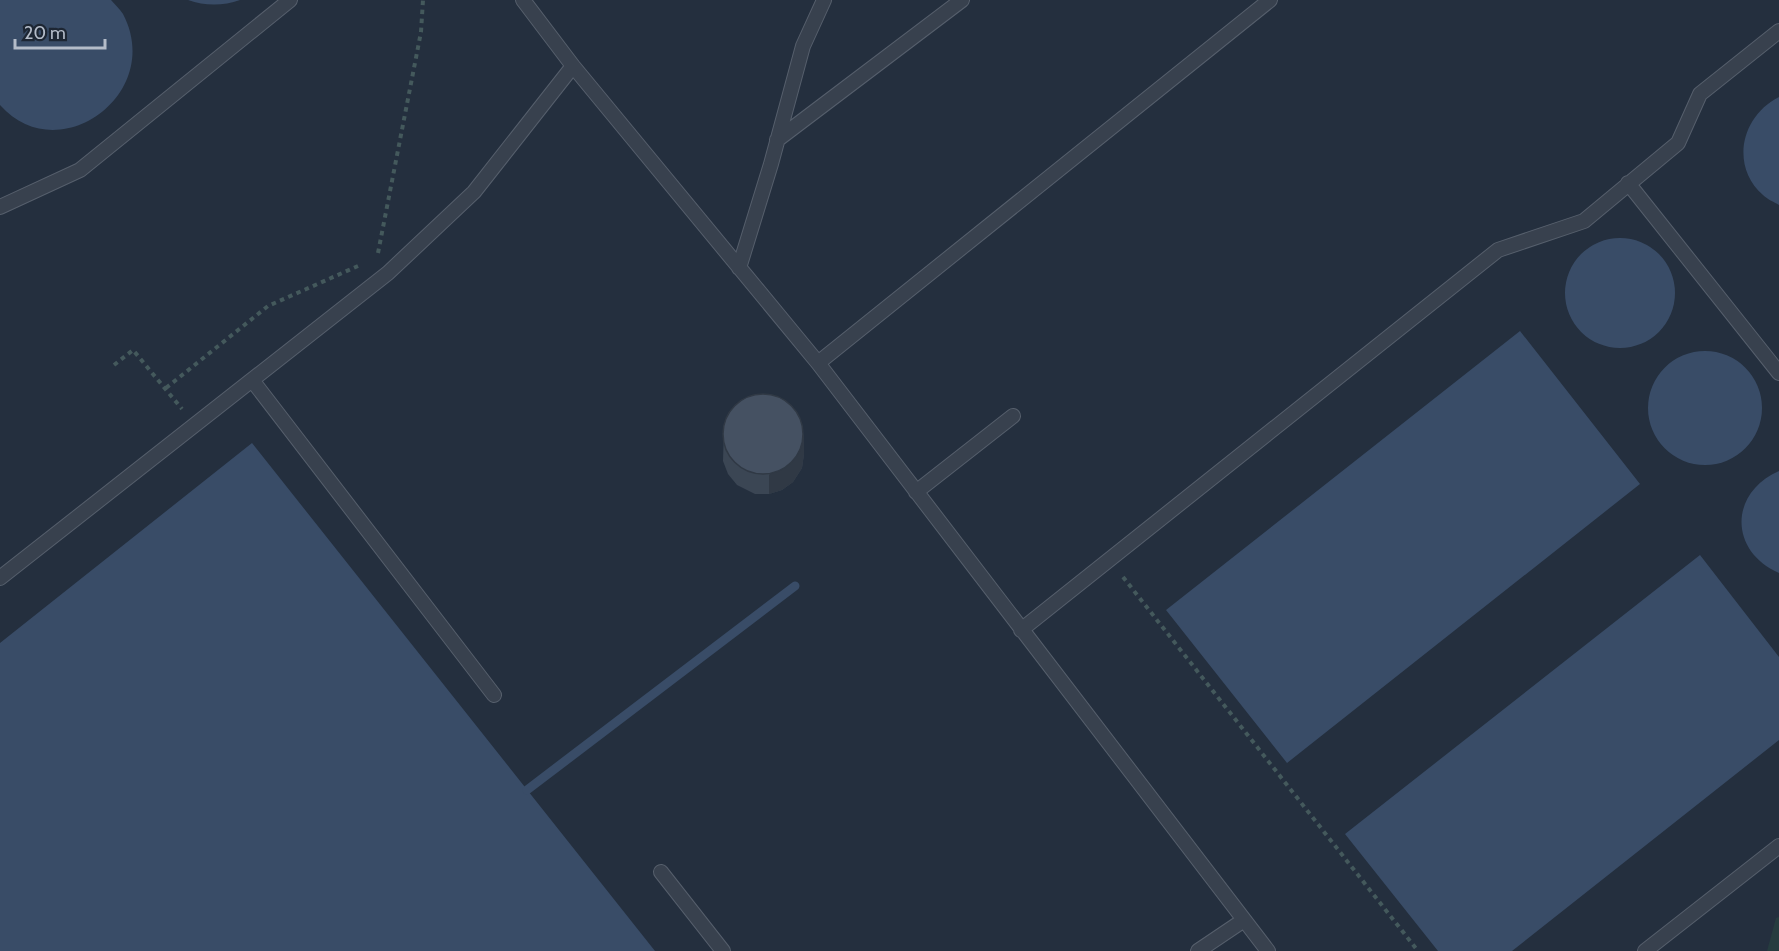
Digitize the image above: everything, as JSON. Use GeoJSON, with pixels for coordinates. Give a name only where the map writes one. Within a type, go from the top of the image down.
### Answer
{"type":"FeatureCollection","features":[{"type":"Feature","properties":{"kind":"lane"},"geometry":{"type":"LineString","coordinates":[[0,207],[80,170],[290,0]]}},
{"type":"Feature","properties":{"kind":"lane"},"geometry":{"type":"LineString","coordinates":[[523,0],[573,66],[818,363],[1268,951]]}},
{"type":"Feature","properties":{"kind":"lane"},"geometry":{"type":"LineString","coordinates":[[739,268],[803,46],[824,0]]}},
{"type":"Feature","properties":{"kind":"lane"},"geometry":{"type":"LineString","coordinates":[[777,140],[962,0]]}},
{"type":"Feature","properties":{"kind":"lane"},"geometry":{"type":"LineString","coordinates":[[818,363],[1270,0]]}},
{"type":"Feature","properties":{"kind":"lane"},"geometry":{"type":"LineString","coordinates":[[1021,630],[1498,250],[1584,221],[1678,143],[1700,94],[1779,32]]}},
{"type":"Feature","properties":{"kind":"lane"},"geometry":{"type":"LineString","coordinates":[[0,578],[388,273],[474,192],[573,66]]}},
{"type":"Feature","properties":{"kind":"lane"},"geometry":{"type":"LineString","coordinates":[[1628,183],[1779,373]]}},
{"type":"Feature","properties":{"kind":"lane"},"geometry":{"type":"LineString","coordinates":[[252,381],[494,695]]}},
{"type":"Feature","properties":{"kind":"lane"},"geometry":{"type":"LineString","coordinates":[[916,492],[1013,416]]}},
{"type":"Feature","properties":{"kind":"lane"},"geometry":{"type":"LineString","coordinates":[[1645,951],[1779,846]]}},
{"type":"Feature","properties":{"kind":"lane"},"geometry":{"type":"LineString","coordinates":[[661,872],[723,951]]}},
{"type":"Feature","properties":{"kind":"lane"},"geometry":{"type":"LineString","coordinates":[[1198,951],[1244,920]]}},
{"type":"Feature","properties":{"kind":"path"},"geometry":{"type":"LineString","coordinates":[[377,258],[421,32],[423,0]]}},
{"type":"Feature","properties":{"kind":"path"},"geometry":{"type":"LineString","coordinates":[[166,388],[268,306],[366,263]]}},
{"type":"Feature","properties":{"kind":"path"},"geometry":{"type":"LineString","coordinates":[[114,365],[134,350],[195,425]]}},
{"type":"Feature","properties":{"kind":"path"},"geometry":{"type":"LineString","coordinates":[[1109,560],[1418,951]]}},
{"type":"Feature","properties":{"kind":"green space"},"geometry":{"type":"Polygon","coordinates":[[[1779,917],[1779,951],[1767,951],[1776,918],[1779,917]]]}},
{"type":"Feature","properties":{"kind":"water"},"geometry":{"type":"Polygon","coordinates":[[[0,0],[111,0],[123,14],[132,44],[130,71],[118,95],[99,114],[75,126],[50,130],[24,123],[0,105],[0,0]]]}},
{"type":"Feature","properties":{"kind":"water"},"geometry":{"type":"Polygon","coordinates":[[[188,0],[240,0],[214,4],[188,0]]]}},
{"type":"Feature","properties":{"kind":"water"},"geometry":{"type":"Polygon","coordinates":[[[1779,97],[1779,205],[1765,196],[1753,183],[1746,170],[1744,142],[1756,116],[1766,105],[1779,97]]]}},
{"type":"Feature","properties":{"kind":"water"},"geometry":{"type":"Polygon","coordinates":[[[1620,238],[1641,242],[1659,254],[1671,272],[1675,293],[1671,314],[1659,332],[1641,344],[1620,348],[1599,344],[1581,332],[1569,314],[1565,293],[1569,272],[1581,254],[1599,242],[1620,238]]]}},
{"type":"Feature","properties":{"kind":"water"},"geometry":{"type":"Polygon","coordinates":[[[1520,331],[1640,484],[1287,763],[1166,610],[1520,331]]]}},
{"type":"Feature","properties":{"kind":"water"},"geometry":{"type":"Polygon","coordinates":[[[1705,351],[1727,356],[1745,368],[1757,386],[1762,408],[1757,430],[1745,448],[1727,460],[1705,465],[1683,460],[1665,448],[1653,430],[1648,408],[1653,386],[1665,368],[1683,356],[1705,351]]]}},
{"type":"Feature","properties":{"kind":"water"},"geometry":{"type":"Polygon","coordinates":[[[252,443],[655,951],[0,951],[0,643],[252,443]]]}},
{"type":"Feature","properties":{"kind":"water"},"geometry":{"type":"Polygon","coordinates":[[[1779,471],[1779,573],[1763,563],[1751,551],[1744,537],[1742,522],[1744,507],[1751,493],[1763,481],[1779,471]]]}},
{"type":"Feature","properties":{"kind":"water"},"geometry":{"type":"Polygon","coordinates":[[[1700,555],[1779,657],[1779,740],[1512,951],[1438,951],[1345,834],[1700,555]]]}},
{"type":"Feature","properties":{"kind":"building"},"geometry":{"type":"Polygon","coordinates":[[[763,394],[778,397],[791,406],[800,419],[803,434],[800,449],[791,462],[778,471],[763,474],[748,471],[735,462],[726,449],[723,434],[726,419],[735,406],[748,397],[763,394]]]}},
{"type":"Feature","properties":{"kind":"waterway"},"geometry":{"type":"LineString","coordinates":[[527,790],[795,586]]}}]}
